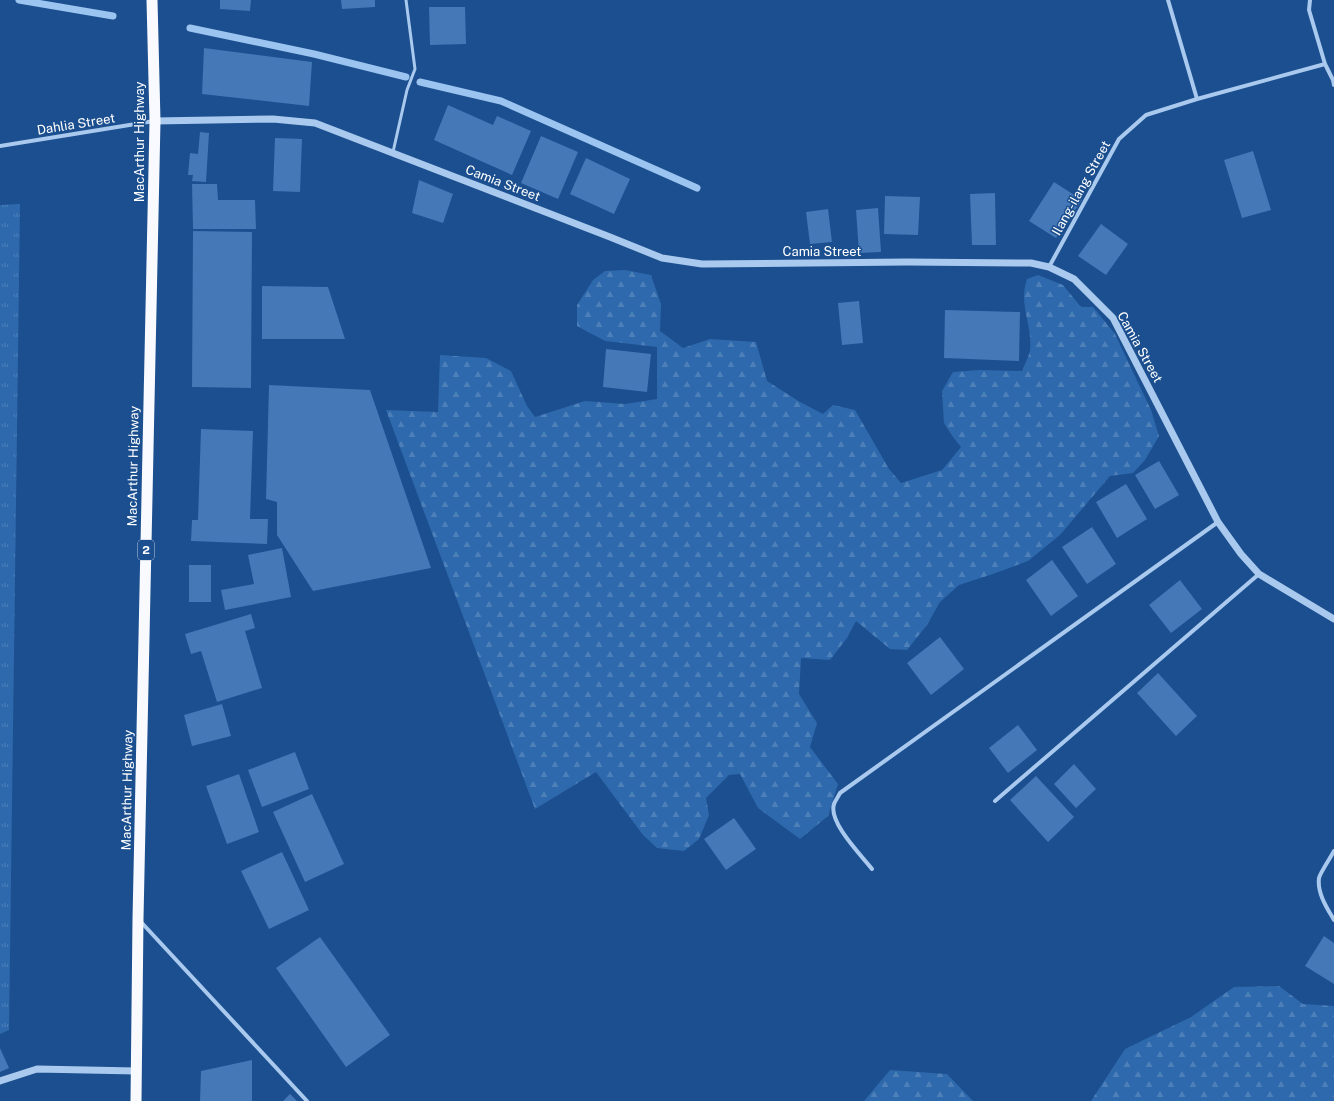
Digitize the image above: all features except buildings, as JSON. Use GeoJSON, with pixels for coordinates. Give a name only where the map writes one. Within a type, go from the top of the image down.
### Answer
{"type":"FeatureCollection","features":[{"type":"Feature","properties":{"kind":"highway","name":"MacArthur Highway"},"geometry":{"type":"LineString","coordinates":[[136,1101],[138,919],[155,121],[152,0]]}},
{"type":"Feature","properties":{"kind":"street"},"geometry":{"type":"LineString","coordinates":[[1168,0],[1197,99]]}},
{"type":"Feature","properties":{"kind":"street"},"geometry":{"type":"LineString","coordinates":[[1310,0],[1309,10],[1325,64],[1334,80],[1334,84]]}},
{"type":"Feature","properties":{"kind":"street","name":"Ilang-ilang Street"},"geometry":{"type":"LineString","coordinates":[[1048,267],[1119,139],[1146,115],[1197,99],[1325,64]]}},
{"type":"Feature","properties":{"kind":"street","name":"Camia Street"},"geometry":{"type":"LineString","coordinates":[[155,121],[273,120],[316,123],[662,258],[702,264],[907,262],[1031,263],[1048,267],[1074,279],[1114,318],[1218,522],[1241,554],[1259,574],[1334,619]]}},
{"type":"Feature","properties":{"kind":"street","name":"Dahlia Street"},"geometry":{"type":"LineString","coordinates":[[0,146],[155,121]]}},
{"type":"Feature","properties":{"kind":"street"},"geometry":{"type":"LineString","coordinates":[[872,869],[843,833],[835,818],[834,805],[840,793],[1218,522]]}},
{"type":"Feature","properties":{"kind":"street"},"geometry":{"type":"LineString","coordinates":[[995,801],[1259,574]]}},
{"type":"Feature","properties":{"kind":"street"},"geometry":{"type":"LineString","coordinates":[[1334,851],[1319,878],[1320,889],[1326,906],[1334,920]]}},
{"type":"Feature","properties":{"kind":"street"},"geometry":{"type":"LineString","coordinates":[[138,919],[307,1101]]}},
{"type":"Feature","properties":{"kind":"street"},"geometry":{"type":"LineString","coordinates":[[0,1082],[38,1069],[136,1072]]}},
{"type":"Feature","properties":{"kind":"lane"},"geometry":{"type":"LineString","coordinates":[[392,153],[408,90],[415,69],[406,0]]}},
{"type":"Feature","properties":{"kind":"green space"},"geometry":{"type":"Polygon","coordinates":[[[20,204],[9,1030],[0,1034],[0,205],[20,204]]]}},
{"type":"Feature","properties":{"kind":"green space"},"geometry":{"type":"Polygon","coordinates":[[[625,270],[651,275],[661,304],[660,331],[683,348],[710,339],[756,342],[767,381],[800,402],[823,414],[833,405],[855,410],[889,469],[901,483],[942,470],[961,447],[944,423],[942,391],[953,372],[979,370],[1022,371],[1030,350],[1030,332],[1024,298],[1025,289],[1027,279],[1038,275],[1063,285],[1081,307],[1093,307],[1115,334],[1151,410],[1159,436],[1145,460],[1133,473],[1110,476],[1060,535],[1028,561],[959,585],[940,602],[927,625],[907,650],[890,649],[856,621],[847,638],[830,660],[801,658],[799,694],[817,723],[810,747],[838,784],[828,816],[800,839],[758,808],[740,774],[729,775],[706,798],[709,815],[699,839],[684,851],[657,848],[643,835],[596,772],[535,809],[386,410],[438,412],[440,355],[486,358],[511,371],[527,406],[535,417],[585,401],[625,404],[657,399],[657,347],[605,341],[577,326],[577,305],[593,280],[605,271],[625,270]]]}},
{"type":"Feature","properties":{"kind":"green space"},"geometry":{"type":"Polygon","coordinates":[[[1279,986],[1303,1004],[1334,1006],[1334,1101],[1091,1101],[1125,1049],[1191,1017],[1234,987],[1279,986]]]}},
{"type":"Feature","properties":{"kind":"green space"},"geometry":{"type":"Polygon","coordinates":[[[890,1070],[947,1074],[973,1101],[864,1101],[890,1070]]]}},
{"type":"Feature","properties":{"kind":"waterway"},"geometry":{"type":"LineString","coordinates":[[19,0],[113,16]]}},
{"type":"Feature","properties":{"kind":"waterway"},"geometry":{"type":"LineString","coordinates":[[190,28],[314,54],[406,77]]}},
{"type":"Feature","properties":{"kind":"waterway"},"geometry":{"type":"LineString","coordinates":[[420,82],[501,101],[697,188]]}}]}
